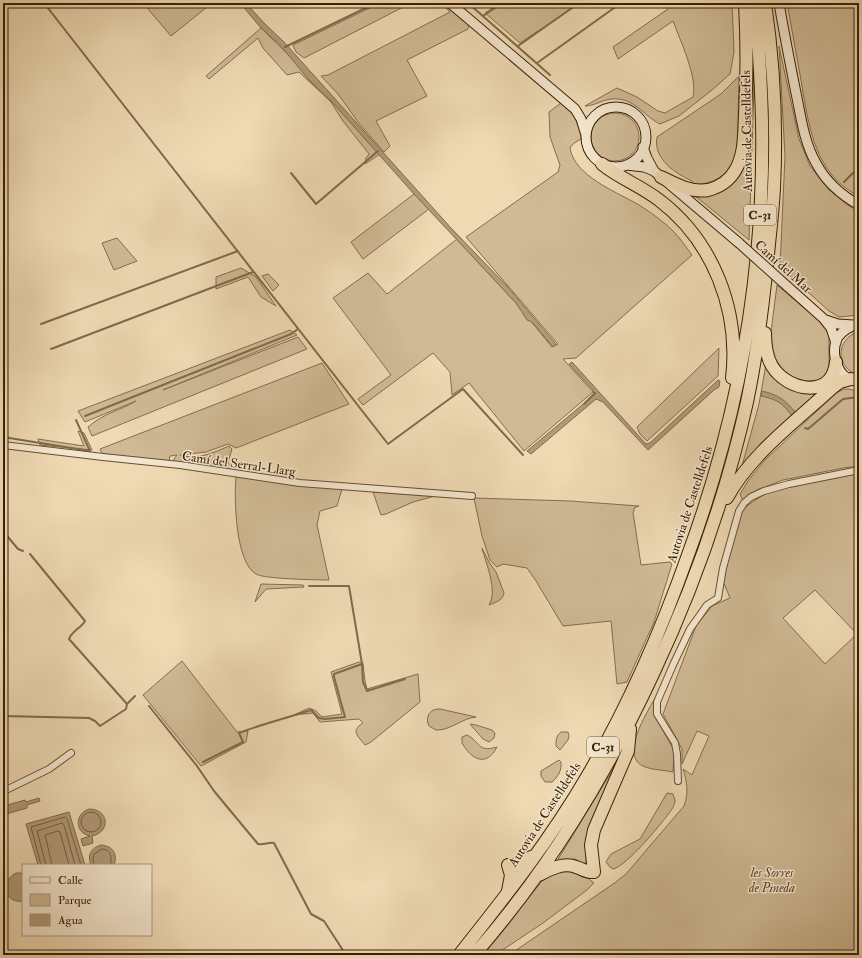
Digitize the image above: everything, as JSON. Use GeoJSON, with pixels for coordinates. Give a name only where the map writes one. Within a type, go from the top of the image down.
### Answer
{"type":"FeatureCollection","features":[{"type":"Feature","properties":{"kind":"highway"},"geometry":{"type":"LineString","coordinates":[[658,174],[688,188],[707,190],[725,182],[737,168],[743,144],[745,107],[747,49],[744,3]]}},
{"type":"Feature","properties":{"kind":"highway","name":"Autovia de Castelldefels"},"geometry":{"type":"LineString","coordinates":[[460,955],[508,894],[561,820],[588,775],[626,705],[653,646],[708,499],[729,425],[744,354],[752,296],[760,205],[762,145],[759,50],[754,3]]}},
{"type":"Feature","properties":{"kind":"highway","name":"Autovia de Castelldefels"},"geometry":{"type":"LineString","coordinates":[[474,955],[537,876],[588,800],[631,722],[681,612],[715,520],[736,450],[747,402],[763,312],[774,188],[771,50],[765,3]]}},
{"type":"Feature","properties":{"kind":"highway"},"geometry":{"type":"LineString","coordinates":[[602,164],[648,192],[670,210],[693,235],[707,254],[716,270],[730,313],[734,342],[729,425]]}},
{"type":"Feature","properties":{"kind":"highway"},"geometry":{"type":"LineString","coordinates":[[763,312],[765,345],[768,357],[773,368],[787,381],[807,388],[823,385],[831,379],[836,362]]}},
{"type":"Feature","properties":{"kind":"highway"},"geometry":{"type":"LineString","coordinates":[[715,520],[731,490],[746,469],[758,456],[832,388],[840,382],[855,381]]}},
{"type":"Feature","properties":{"kind":"highway"},"geometry":{"type":"LineString","coordinates":[[537,876],[552,868],[562,866],[575,866],[586,871],[594,872],[591,845],[594,830],[628,751],[631,722]]}},
{"type":"Feature","properties":{"kind":"highway"},"geometry":{"type":"LineString","coordinates":[[508,894],[511,875],[508,865],[519,865],[538,852]]}},
{"type":"Feature","properties":{"kind":"main road"},"geometry":{"type":"LineString","coordinates":[[450,3],[575,109],[581,119],[589,150],[602,164],[614,167],[626,165],[635,160],[641,152],[645,138],[644,129],[640,120],[632,113],[622,108],[587,113],[575,109]]}},
{"type":"Feature","properties":{"kind":"main road"},"geometry":{"type":"LineString","coordinates":[[779,3],[799,110],[812,156],[830,184],[844,196],[859,205]]}},
{"type":"Feature","properties":{"kind":"main road"},"geometry":{"type":"LineString","coordinates":[[586,135],[591,121],[600,112]]}},
{"type":"Feature","properties":{"kind":"main road","name":"Camí del Mar"},"geometry":{"type":"LineString","coordinates":[[643,147],[647,158],[658,174]]}},
{"type":"Feature","properties":{"kind":"main road","name":"Camí del Mar"},"geometry":{"type":"LineString","coordinates":[[626,165],[644,167],[658,174],[739,243],[824,319],[831,328],[836,343]]}},
{"type":"Feature","properties":{"kind":"main road","name":"Camí del Mar"},"geometry":{"type":"LineString","coordinates":[[824,319],[838,324],[856,324]]}},
{"type":"Feature","properties":{"kind":"main road"},"geometry":{"type":"LineString","coordinates":[[855,381],[840,371],[836,362],[835,351],[836,343],[841,334],[856,324]]}},
{"type":"Feature","properties":{"kind":"street","name":"Camí del Serral-Llarg"},"geometry":{"type":"LineString","coordinates":[[3,445],[180,465],[300,483],[472,496]]}},
{"type":"Feature","properties":{"kind":"street"},"geometry":{"type":"LineString","coordinates":[[678,780],[675,743],[657,714],[657,702],[690,629],[708,605],[718,598],[720,583],[739,511],[748,500],[764,491],[816,477],[859,470]]}},
{"type":"Feature","properties":{"kind":"street"},"geometry":{"type":"LineString","coordinates":[[3,790],[50,769],[71,753]]}},
{"type":"Feature","properties":{"kind":"green space"},"geometry":{"type":"Polygon","coordinates":[[[143,3],[212,3],[171,36],[143,3]]]}},
{"type":"Feature","properties":{"kind":"green space"},"geometry":{"type":"Polygon","coordinates":[[[380,3],[411,3],[304,58],[296,52],[293,45],[380,3]]]}},
{"type":"Feature","properties":{"kind":"green space"},"geometry":{"type":"Polygon","coordinates":[[[441,3],[444,3],[469,24],[468,29],[407,60],[427,96],[376,121],[390,146],[384,152],[358,122],[338,94],[321,76],[328,75],[450,12],[441,3]]]}},
{"type":"Feature","properties":{"kind":"green space"},"geometry":{"type":"Polygon","coordinates":[[[500,3],[580,3],[520,43],[485,13],[500,3]]]}},
{"type":"Feature","properties":{"kind":"green space"},"geometry":{"type":"Polygon","coordinates":[[[666,3],[732,3],[734,52],[730,74],[679,116],[660,124],[638,107],[619,99],[611,99],[585,106],[617,88],[637,97],[658,111],[665,113],[693,97],[694,89],[691,70],[673,21],[618,59],[613,47],[668,9],[666,3]]]}},
{"type":"Feature","properties":{"kind":"green space"},"geometry":{"type":"Polygon","coordinates":[[[787,3],[859,3],[859,197],[835,179],[822,160],[812,136],[787,3]]]}},
{"type":"Feature","properties":{"kind":"green space"},"geometry":{"type":"Polygon","coordinates":[[[750,22],[754,87],[749,240],[694,195],[736,178],[750,22]]]}},
{"type":"Feature","properties":{"kind":"green space"},"geometry":{"type":"Polygon","coordinates":[[[261,28],[306,72],[380,154],[365,164],[366,158],[369,154],[343,121],[331,102],[299,72],[287,75],[263,48],[258,38],[209,79],[206,76],[261,28]]]}},
{"type":"Feature","properties":{"kind":"green space"},"geometry":{"type":"Polygon","coordinates":[[[779,46],[799,139],[810,166],[828,189],[849,206],[859,211],[859,315],[839,317],[829,311],[780,267],[785,156],[779,46]]]}},
{"type":"Feature","properties":{"kind":"green space"},"geometry":{"type":"Polygon","coordinates":[[[739,76],[737,152],[735,159],[728,171],[723,175],[706,183],[693,185],[692,181],[672,169],[662,158],[658,152],[657,137],[721,94],[739,76]]]}},
{"type":"Feature","properties":{"kind":"green space"},"geometry":{"type":"Polygon","coordinates":[[[561,103],[573,114],[580,128],[581,139],[570,148],[573,158],[579,167],[598,182],[639,205],[658,218],[676,234],[692,255],[576,358],[563,359],[593,392],[524,451],[469,383],[452,395],[450,372],[433,353],[363,405],[358,399],[391,375],[333,298],[368,273],[387,294],[457,239],[516,303],[552,347],[558,344],[466,237],[558,172],[560,165],[550,137],[549,112],[561,103]]]}},
{"type":"Feature","properties":{"kind":"green space"},"geometry":{"type":"Polygon","coordinates":[[[610,113],[620,113],[632,120],[639,132],[639,142],[632,154],[620,161],[610,161],[602,157],[595,150],[591,142],[591,132],[595,124],[602,117],[610,113]]]}},
{"type":"Feature","properties":{"kind":"green space"},"geometry":{"type":"Polygon","coordinates":[[[414,194],[429,209],[363,259],[351,242],[414,194]]]}},
{"type":"Feature","properties":{"kind":"green space"},"geometry":{"type":"Polygon","coordinates":[[[117,238],[137,261],[114,270],[102,243],[117,238]]]}},
{"type":"Feature","properties":{"kind":"green space"},"geometry":{"type":"Polygon","coordinates":[[[241,268],[256,277],[276,306],[261,297],[248,277],[216,289],[216,277],[241,268]]]}},
{"type":"Feature","properties":{"kind":"green space"},"geometry":{"type":"Polygon","coordinates":[[[268,274],[279,285],[273,291],[262,276],[268,274]]]}},
{"type":"Feature","properties":{"kind":"green space"},"geometry":{"type":"Polygon","coordinates":[[[777,285],[824,325],[829,334],[829,367],[826,375],[819,380],[808,381],[791,376],[782,369],[773,355],[770,339],[777,285]]]}},
{"type":"Feature","properties":{"kind":"green space"},"geometry":{"type":"Polygon","coordinates":[[[290,330],[297,335],[163,390],[298,337],[307,349],[92,436],[88,427],[94,422],[136,401],[85,422],[78,411],[290,330]]]}},
{"type":"Feature","properties":{"kind":"green space"},"geometry":{"type":"Polygon","coordinates":[[[859,331],[859,376],[851,372],[846,366],[842,360],[841,354],[842,347],[846,341],[851,335],[859,331]]]}},
{"type":"Feature","properties":{"kind":"green space"},"geometry":{"type":"Polygon","coordinates":[[[719,348],[718,376],[647,441],[640,434],[637,427],[719,348]]]}},
{"type":"Feature","properties":{"kind":"green space"},"geometry":{"type":"Polygon","coordinates":[[[322,363],[349,404],[236,448],[228,444],[206,452],[180,455],[193,457],[199,456],[229,446],[232,449],[228,462],[233,470],[174,463],[174,459],[177,455],[170,456],[169,461],[103,455],[100,449],[322,363]]]}},
{"type":"Feature","properties":{"kind":"green space"},"geometry":{"type":"Polygon","coordinates":[[[766,364],[778,380],[824,389],[742,466],[759,404],[766,364]]]}},
{"type":"Feature","properties":{"kind":"green space"},"geometry":{"type":"Polygon","coordinates":[[[844,389],[859,392],[859,466],[783,480],[757,490],[743,501],[740,494],[764,461],[836,393],[844,389]]]}},
{"type":"Feature","properties":{"kind":"green space"},"geometry":{"type":"Polygon","coordinates":[[[78,431],[84,433],[92,450],[40,445],[38,439],[84,446],[78,431]]]}},
{"type":"Feature","properties":{"kind":"green space","name":"les Sorres de Pineda"},"geometry":{"type":"Polygon","coordinates":[[[859,472],[859,955],[509,955],[626,874],[684,806],[687,797],[687,788],[683,769],[692,775],[709,736],[697,731],[682,764],[682,749],[663,714],[696,626],[712,606],[730,598],[723,581],[741,510],[766,493],[816,480],[859,472]],[[815,590],[783,618],[825,664],[857,634],[815,590]]]}},
{"type":"Feature","properties":{"kind":"green space"},"geometry":{"type":"Polygon","coordinates":[[[236,476],[295,485],[342,489],[337,506],[320,511],[317,525],[329,580],[291,579],[261,576],[256,574],[249,567],[244,557],[237,528],[235,498],[236,476]]]}},
{"type":"Feature","properties":{"kind":"green space"},"geometry":{"type":"Polygon","coordinates":[[[373,492],[435,496],[413,502],[381,515],[373,492]]]}},
{"type":"Feature","properties":{"kind":"green space"},"geometry":{"type":"Polygon","coordinates":[[[474,498],[570,501],[639,506],[634,508],[633,512],[641,565],[670,562],[672,564],[654,622],[627,682],[617,684],[611,621],[563,626],[527,568],[503,564],[497,567],[490,560],[482,536],[474,498]]]}},
{"type":"Feature","properties":{"kind":"green space"},"geometry":{"type":"Polygon","coordinates":[[[482,548],[496,572],[504,593],[500,600],[489,605],[492,585],[482,548]]]}},
{"type":"Feature","properties":{"kind":"green space"},"geometry":{"type":"Polygon","coordinates":[[[261,584],[303,585],[304,587],[266,589],[255,602],[261,584]]]}},
{"type":"Feature","properties":{"kind":"green space"},"geometry":{"type":"Polygon","coordinates":[[[182,661],[237,732],[248,731],[246,742],[201,766],[143,695],[182,661]]]}},
{"type":"Feature","properties":{"kind":"green space"},"geometry":{"type":"Polygon","coordinates":[[[359,662],[363,663],[367,689],[418,674],[420,702],[371,742],[365,745],[356,734],[357,729],[363,723],[359,719],[320,722],[313,713],[294,715],[309,708],[316,711],[322,717],[342,714],[331,672],[359,662]]]}},
{"type":"Feature","properties":{"kind":"green space"},"geometry":{"type":"Polygon","coordinates":[[[655,698],[654,715],[674,750],[673,772],[645,767],[637,762],[634,754],[634,745],[637,734],[655,698]]]}},
{"type":"Feature","properties":{"kind":"green space"},"geometry":{"type":"Polygon","coordinates":[[[437,709],[476,717],[446,729],[436,730],[429,726],[427,720],[428,715],[437,709]]]}},
{"type":"Feature","properties":{"kind":"green space"},"geometry":{"type":"Polygon","coordinates":[[[470,724],[492,730],[495,733],[494,738],[489,742],[483,739],[470,724]]]}},
{"type":"Feature","properties":{"kind":"green space"},"geometry":{"type":"Polygon","coordinates":[[[561,732],[568,732],[569,736],[568,740],[560,750],[556,746],[556,742],[557,737],[561,732]]]}},
{"type":"Feature","properties":{"kind":"green space"},"geometry":{"type":"Polygon","coordinates":[[[467,735],[471,737],[479,746],[486,748],[497,747],[493,754],[488,757],[479,759],[474,757],[462,743],[462,737],[467,735]]]}},
{"type":"Feature","properties":{"kind":"green space"},"geometry":{"type":"Polygon","coordinates":[[[623,753],[586,845],[586,865],[575,859],[557,861],[623,753]]]}},
{"type":"Feature","properties":{"kind":"green space"},"geometry":{"type":"Polygon","coordinates":[[[559,760],[561,765],[558,776],[552,782],[545,782],[541,776],[541,771],[559,760]]]}},
{"type":"Feature","properties":{"kind":"green space"},"geometry":{"type":"Polygon","coordinates":[[[667,793],[673,794],[675,803],[667,815],[653,833],[627,860],[613,869],[610,867],[606,862],[611,854],[640,839],[667,793]]]}},
{"type":"Feature","properties":{"kind":"green space"},"geometry":{"type":"Polygon","coordinates":[[[572,869],[583,874],[594,883],[543,923],[495,955],[483,955],[546,876],[559,870],[572,869]]]}},
{"type":"Feature","properties":{"kind":"water"},"geometry":{"type":"Polygon","coordinates":[[[240,3],[246,3],[284,42],[451,228],[507,286],[556,344],[553,347],[534,324],[527,320],[516,303],[414,194],[333,103],[309,80],[280,45],[261,28],[240,3]]]}},
{"type":"Feature","properties":{"kind":"water"},"geometry":{"type":"Polygon","coordinates":[[[572,362],[646,444],[650,443],[718,380],[720,381],[719,387],[648,450],[603,402],[596,399],[531,454],[527,451],[594,395],[593,390],[569,364],[572,362]]]}},
{"type":"Feature","properties":{"kind":"water"},"geometry":{"type":"Polygon","coordinates":[[[762,391],[773,394],[781,399],[796,413],[793,417],[780,403],[761,396],[762,391]]]}},
{"type":"Feature","properties":{"kind":"water"},"geometry":{"type":"Polygon","coordinates":[[[39,798],[40,801],[27,805],[27,808],[6,814],[4,806],[39,798]]]}},
{"type":"Feature","properties":{"kind":"water"},"geometry":{"type":"Polygon","coordinates":[[[89,809],[96,810],[104,816],[105,826],[98,834],[92,836],[93,843],[83,846],[81,839],[90,836],[81,831],[78,823],[84,811],[89,809]]]}},
{"type":"Feature","properties":{"kind":"water"},"geometry":{"type":"Polygon","coordinates":[[[69,812],[85,864],[38,864],[26,824],[69,812]]]}},
{"type":"Feature","properties":{"kind":"water"},"geometry":{"type":"Polygon","coordinates":[[[101,845],[109,847],[114,851],[114,864],[91,864],[89,858],[92,850],[101,845]]]}},
{"type":"Feature","properties":{"kind":"water"},"geometry":{"type":"Polygon","coordinates":[[[16,873],[22,873],[22,901],[17,901],[8,896],[6,886],[11,877],[16,873]]]}},
{"type":"Feature","properties":{"kind":"waterway"},"geometry":{"type":"LineString","coordinates":[[44,3],[388,444],[463,389],[523,455]]}},
{"type":"Feature","properties":{"kind":"waterway"},"geometry":{"type":"LineString","coordinates":[[285,47],[376,3]]}},
{"type":"Feature","properties":{"kind":"waterway"},"geometry":{"type":"LineString","coordinates":[[468,3],[550,75]]}},
{"type":"Feature","properties":{"kind":"waterway"},"geometry":{"type":"LineString","coordinates":[[483,16],[502,3]]}},
{"type":"Feature","properties":{"kind":"waterway"},"geometry":{"type":"LineString","coordinates":[[518,46],[579,3]]}},
{"type":"Feature","properties":{"kind":"waterway"},"geometry":{"type":"LineString","coordinates":[[537,63],[621,3]]}},
{"type":"Feature","properties":{"kind":"waterway"},"geometry":{"type":"LineString","coordinates":[[291,173],[316,204],[378,151]]}},
{"type":"Feature","properties":{"kind":"waterway"},"geometry":{"type":"LineString","coordinates":[[844,182],[859,167]]}},
{"type":"Feature","properties":{"kind":"waterway"},"geometry":{"type":"LineString","coordinates":[[41,324],[238,251]]}},
{"type":"Feature","properties":{"kind":"waterway"},"geometry":{"type":"LineString","coordinates":[[51,349],[253,272]]}},
{"type":"Feature","properties":{"kind":"waterway"},"geometry":{"type":"LineString","coordinates":[[85,416],[291,334],[298,329]]}},
{"type":"Feature","properties":{"kind":"waterway"},"geometry":{"type":"LineString","coordinates":[[584,404],[595,393]]}},
{"type":"Feature","properties":{"kind":"waterway"},"geometry":{"type":"LineString","coordinates":[[805,428],[808,429],[843,399],[859,397]]}},
{"type":"Feature","properties":{"kind":"waterway"},"geometry":{"type":"LineString","coordinates":[[3,437],[90,451],[76,420]]}},
{"type":"Feature","properties":{"kind":"waterway"},"geometry":{"type":"LineString","coordinates":[[3,531],[18,549],[23,551]]}},
{"type":"Feature","properties":{"kind":"waterway"},"geometry":{"type":"LineString","coordinates":[[30,554],[85,621],[69,639],[127,704]]}},
{"type":"Feature","properties":{"kind":"waterway"},"geometry":{"type":"LineString","coordinates":[[309,586],[349,586],[362,664]]}},
{"type":"Feature","properties":{"kind":"waterway"},"geometry":{"type":"LineString","coordinates":[[203,762],[243,742],[239,733],[266,724],[311,710],[319,718],[325,719],[345,717],[334,674],[362,664],[363,682],[367,691],[405,679]]}},
{"type":"Feature","properties":{"kind":"waterway"},"geometry":{"type":"LineString","coordinates":[[3,716],[89,718],[100,726],[126,709],[127,704],[135,696]]}},
{"type":"Feature","properties":{"kind":"waterway"},"geometry":{"type":"LineString","coordinates":[[149,706],[197,766],[214,791],[258,844],[274,843],[311,914],[324,921],[346,955]]}}]}
